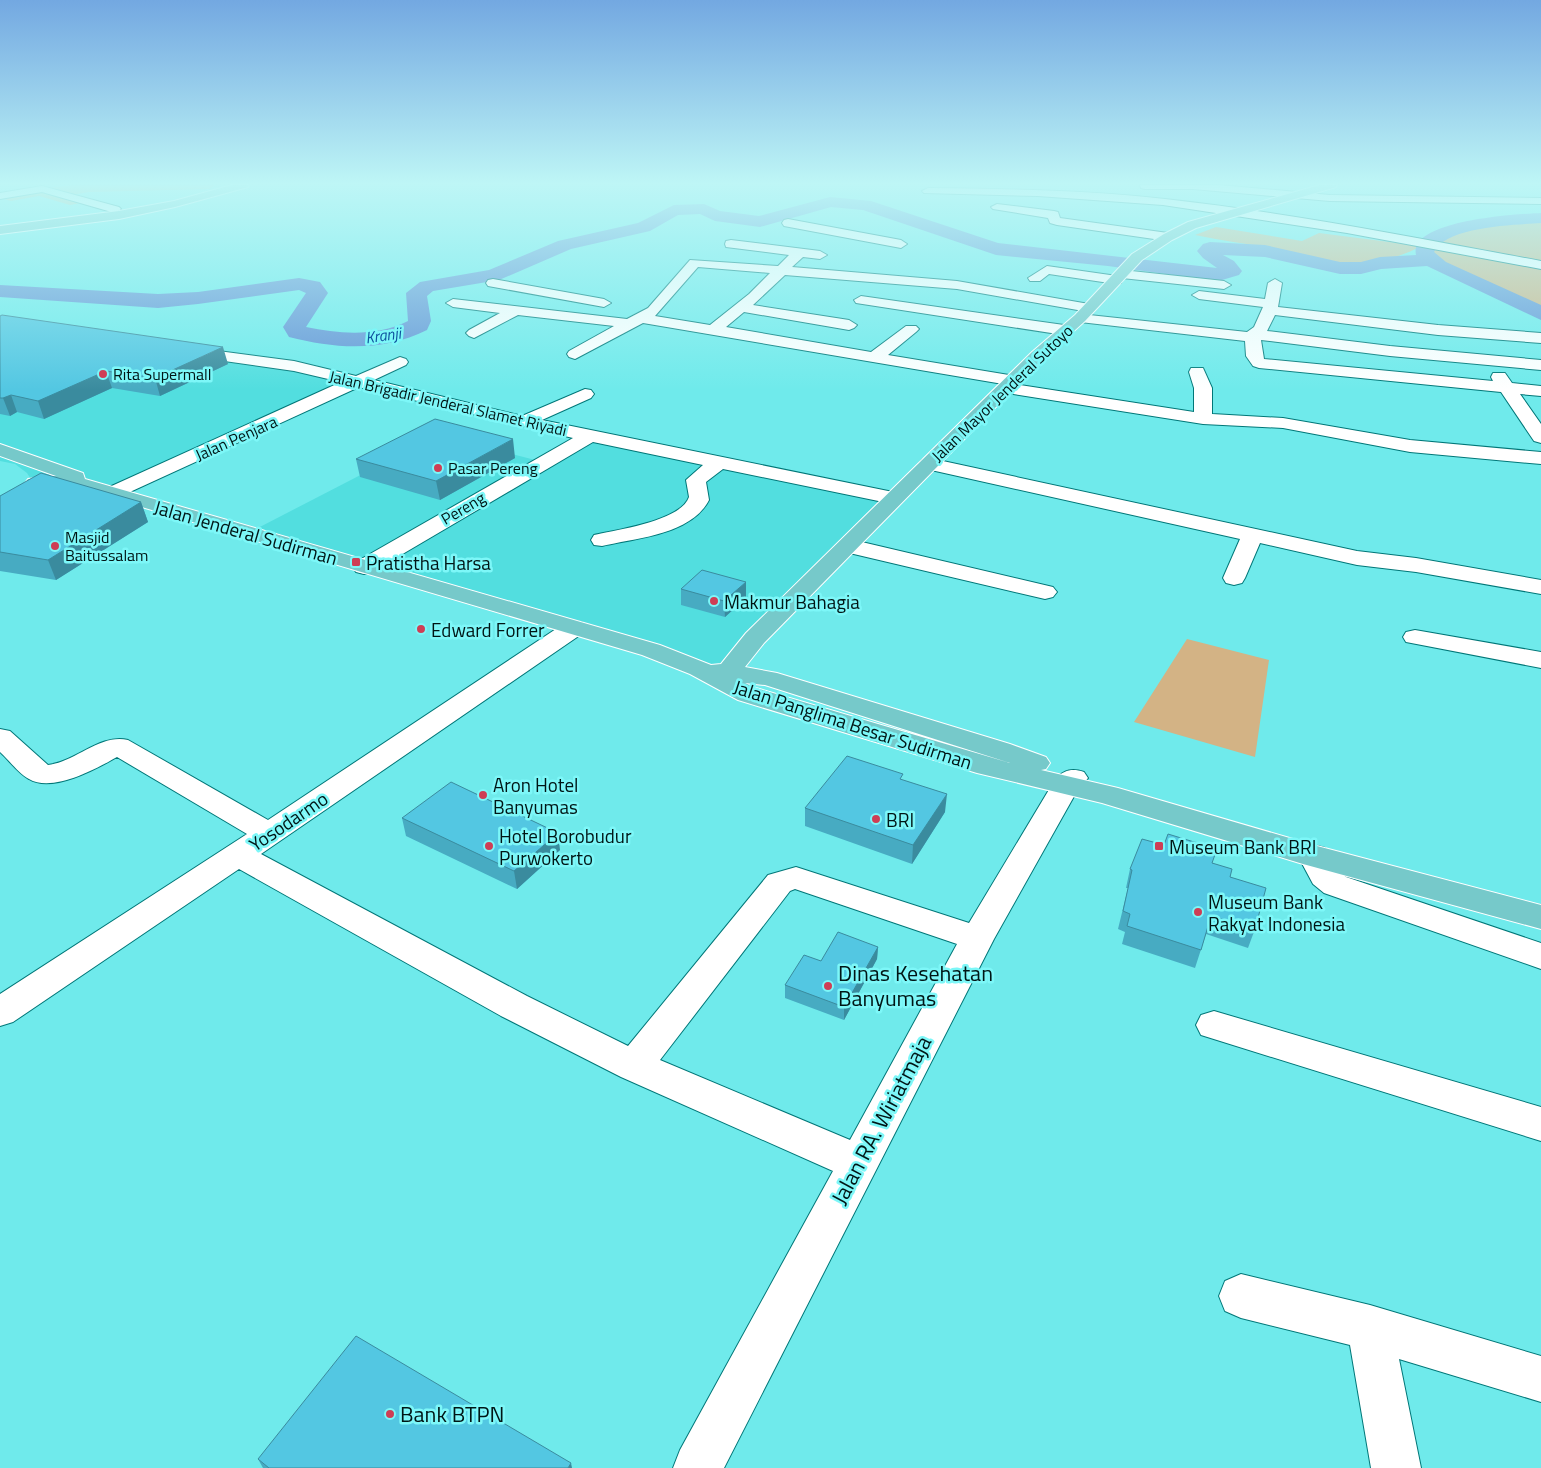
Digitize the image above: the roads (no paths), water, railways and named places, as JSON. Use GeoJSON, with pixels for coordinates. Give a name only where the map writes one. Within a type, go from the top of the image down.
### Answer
{"type":"FeatureCollection","features":[{"type":"Feature","properties":{"kind":"main road","name":"Jalan Mayor Jenderal Sutoyo"},"geometry":{"type":"LineString","coordinates":[[715,674],[755,638],[849,546],[893,498],[1064,330],[1084,313],[1142,254]]}},
{"type":"Feature","properties":{"kind":"main road"},"geometry":{"type":"LineString","coordinates":[[0,450],[86,480],[100,489]]}},
{"type":"Feature","properties":{"kind":"main road"},"geometry":{"type":"LineString","coordinates":[[0,461],[10,464],[27,474],[27,490],[55,487],[100,489]]}},
{"type":"Feature","properties":{"kind":"main road","name":"Jalan Jenderal Sudirman"},"geometry":{"type":"LineString","coordinates":[[100,489],[651,650],[715,674]]}},
{"type":"Feature","properties":{"kind":"main road","name":"Jalan Panglima Besar Sudirman"},"geometry":{"type":"LineString","coordinates":[[715,674],[747,694],[987,767],[1070,781],[1108,795],[1314,856],[1541,917]]}},
{"type":"Feature","properties":{"kind":"street"},"geometry":{"type":"LineString","coordinates":[[712,330],[741,307],[798,254]]}},
{"type":"Feature","properties":{"kind":"street"},"geometry":{"type":"LineString","coordinates":[[810,254],[820,255]]}},
{"type":"Feature","properties":{"kind":"street"},"geometry":{"type":"LineString","coordinates":[[1483,254],[1541,265]]}},
{"type":"Feature","properties":{"kind":"street"},"geometry":{"type":"LineString","coordinates":[[575,354],[640,315],[695,263],[784,267],[868,279],[957,286],[1084,313],[1253,335],[1487,361],[1541,365]]}},
{"type":"Feature","properties":{"kind":"street"},"geometry":{"type":"LineString","coordinates":[[866,263],[865,269],[868,279]]}},
{"type":"Feature","properties":{"kind":"street"},"geometry":{"type":"LineString","coordinates":[[1035,278],[1046,270],[1118,278],[1224,285]]}},
{"type":"Feature","properties":{"kind":"street"},"geometry":{"type":"LineString","coordinates":[[1118,278],[1158,291]]}},
{"type":"Feature","properties":{"kind":"street"},"geometry":{"type":"LineString","coordinates":[[493,282],[616,305]]}},
{"type":"Feature","properties":{"kind":"street"},"geometry":{"type":"LineString","coordinates":[[1253,335],[1261,329],[1271,307],[1275,283]]}},
{"type":"Feature","properties":{"kind":"street"},"geometry":{"type":"LineString","coordinates":[[1196,295],[1271,307],[1539,340]]}},
{"type":"Feature","properties":{"kind":"street"},"geometry":{"type":"LineString","coordinates":[[861,300],[1064,330]]}},
{"type":"Feature","properties":{"kind":"street"},"geometry":{"type":"LineString","coordinates":[[453,303],[513,312],[640,315],[712,330],[1203,419],[1282,423],[1410,446],[1541,458]]}},
{"type":"Feature","properties":{"kind":"street"},"geometry":{"type":"LineString","coordinates":[[741,307],[848,325]]}},
{"type":"Feature","properties":{"kind":"street"},"geometry":{"type":"LineString","coordinates":[[474,333],[513,312]]}},
{"type":"Feature","properties":{"kind":"street"},"geometry":{"type":"LineString","coordinates":[[873,358],[911,329]]}},
{"type":"Feature","properties":{"kind":"street"},"geometry":{"type":"LineString","coordinates":[[1462,332],[1467,341],[1487,361],[1541,437]]}},
{"type":"Feature","properties":{"kind":"street"},"geometry":{"type":"LineString","coordinates":[[1253,335],[1255,360],[1259,363],[1541,391]]}},
{"type":"Feature","properties":{"kind":"street","name":"Jalan Brigadir Jenderal Slamet Riyadi"},"geometry":{"type":"LineString","coordinates":[[168,350],[294,366],[523,422],[893,498]]}},
{"type":"Feature","properties":{"kind":"street","name":"Jalan Penjara"},"geometry":{"type":"LineString","coordinates":[[100,489],[360,382],[400,362]]}},
{"type":"Feature","properties":{"kind":"street"},"geometry":{"type":"LineString","coordinates":[[1197,372],[1203,388],[1203,419]]}},
{"type":"Feature","properties":{"kind":"street"},"geometry":{"type":"LineString","coordinates":[[523,422],[585,394]]}},
{"type":"Feature","properties":{"kind":"street","name":"Pereng"},"geometry":{"type":"LineString","coordinates":[[364,567],[589,436]]}},
{"type":"Feature","properties":{"kind":"street"},"geometry":{"type":"LineString","coordinates":[[602,540],[682,516],[697,504],[699,491],[696,480],[719,462]]}},
{"type":"Feature","properties":{"kind":"street"},"geometry":{"type":"LineString","coordinates":[[929,464],[1374,561],[1416,565],[1541,588]]}},
{"type":"Feature","properties":{"kind":"street"},"geometry":{"type":"LineString","coordinates":[[1234,578],[1252,535]]}},
{"type":"Feature","properties":{"kind":"street"},"geometry":{"type":"LineString","coordinates":[[849,546],[1045,592]]}},
{"type":"Feature","properties":{"kind":"street","name":"Yosodarmo"},"geometry":{"type":"LineString","coordinates":[[0,1012],[238,855],[574,628]]}},
{"type":"Feature","properties":{"kind":"street"},"geometry":{"type":"LineString","coordinates":[[1415,637],[1541,660]]}},
{"type":"Feature","properties":{"kind":"street"},"geometry":{"type":"LineString","coordinates":[[0,737],[39,773],[46,775],[61,773],[118,746],[268,833]]}},
{"type":"Feature","properties":{"kind":"street","name":"Jalan RA. Wiriatmaja"},"geometry":{"type":"LineString","coordinates":[[698,1468],[977,938],[1070,781]]}},
{"type":"Feature","properties":{"kind":"street"},"geometry":{"type":"LineString","coordinates":[[238,855],[514,1006],[634,1066],[859,1163]]}},
{"type":"Feature","properties":{"kind":"street"},"geometry":{"type":"LineString","coordinates":[[1314,856],[1324,876],[1335,885],[1541,956]]}},
{"type":"Feature","properties":{"kind":"street"},"geometry":{"type":"LineString","coordinates":[[634,1066],[767,897],[779,883],[786,879],[796,878],[977,938]]}},
{"type":"Feature","properties":{"kind":"street"},"geometry":{"type":"LineString","coordinates":[[1214,1025],[1541,1124]]}},
{"type":"Feature","properties":{"kind":"street"},"geometry":{"type":"LineString","coordinates":[[1241,1296],[1370,1328],[1541,1379]]}},
{"type":"Feature","properties":{"kind":"street"},"geometry":{"type":"LineString","coordinates":[[1370,1328],[1396,1468]]}},
{"type":"Feature","properties":{"kind":"waterway","name":"Kranji"},"geometry":{"type":"LineString","coordinates":[[0,291],[158,301],[198,298],[299,284],[313,286],[317,293],[294,327],[297,332],[328,338],[375,339],[405,332],[419,325],[420,316],[416,297],[417,293],[427,286],[492,276],[546,254]]}},
{"type":"Feature","properties":{"kind":"waterway","name":"Kranji"},"geometry":{"type":"LineString","coordinates":[[1042,254],[1108,260],[1202,273],[1222,274],[1232,271],[1227,265],[1210,254]]}},
{"type":"Feature","properties":{"kind":"waterway","name":"Kranji"},"geometry":{"type":"LineString","coordinates":[[1276,254],[1340,268],[1361,268],[1380,263],[1432,260]]}},
{"type":"Feature","properties":{"kind":"waterway"},"geometry":{"type":"LineString","coordinates":[[1425,254],[1439,266],[1541,313]]}},
{"type":"Feature","properties":{"kind":"place","name":"Rita Supermall"},"geometry":{"type":"Point","coordinates":[103,374]}},
{"type":"Feature","properties":{"kind":"place","name":"Pasar Pereng"},"geometry":{"type":"Point","coordinates":[438,468]}},
{"type":"Feature","properties":{"kind":"place","name":"Masjid Baitussalam"},"geometry":{"type":"Point","coordinates":[55,546]}},
{"type":"Feature","properties":{"kind":"place","name":"Pratistha Harsa"},"geometry":{"type":"Point","coordinates":[356,562]}},
{"type":"Feature","properties":{"kind":"place","name":"Makmur Bahagia"},"geometry":{"type":"Point","coordinates":[714,601]}},
{"type":"Feature","properties":{"kind":"place","name":"Edward Forrer"},"geometry":{"type":"Point","coordinates":[421,629]}},
{"type":"Feature","properties":{"kind":"place","name":"Aron Hotel Banyumas"},"geometry":{"type":"Point","coordinates":[483,795]}},
{"type":"Feature","properties":{"kind":"place","name":"BRI"},"geometry":{"type":"Point","coordinates":[876,819]}},
{"type":"Feature","properties":{"kind":"place","name":"Hotel Borobudur Purwokerto"},"geometry":{"type":"Point","coordinates":[489,846]}},
{"type":"Feature","properties":{"kind":"place","name":"Museum Bank BRI"},"geometry":{"type":"Point","coordinates":[1159,846]}},
{"type":"Feature","properties":{"kind":"place","name":"Museum Bank Rakyat Indonesia"},"geometry":{"type":"Point","coordinates":[1198,912]}},
{"type":"Feature","properties":{"kind":"place","name":"Dinas Kesehatan Banyumas"},"geometry":{"type":"Point","coordinates":[828,986]}},
{"type":"Feature","properties":{"kind":"place","name":"Bank BTPN"},"geometry":{"type":"Point","coordinates":[390,1414]}}]}
